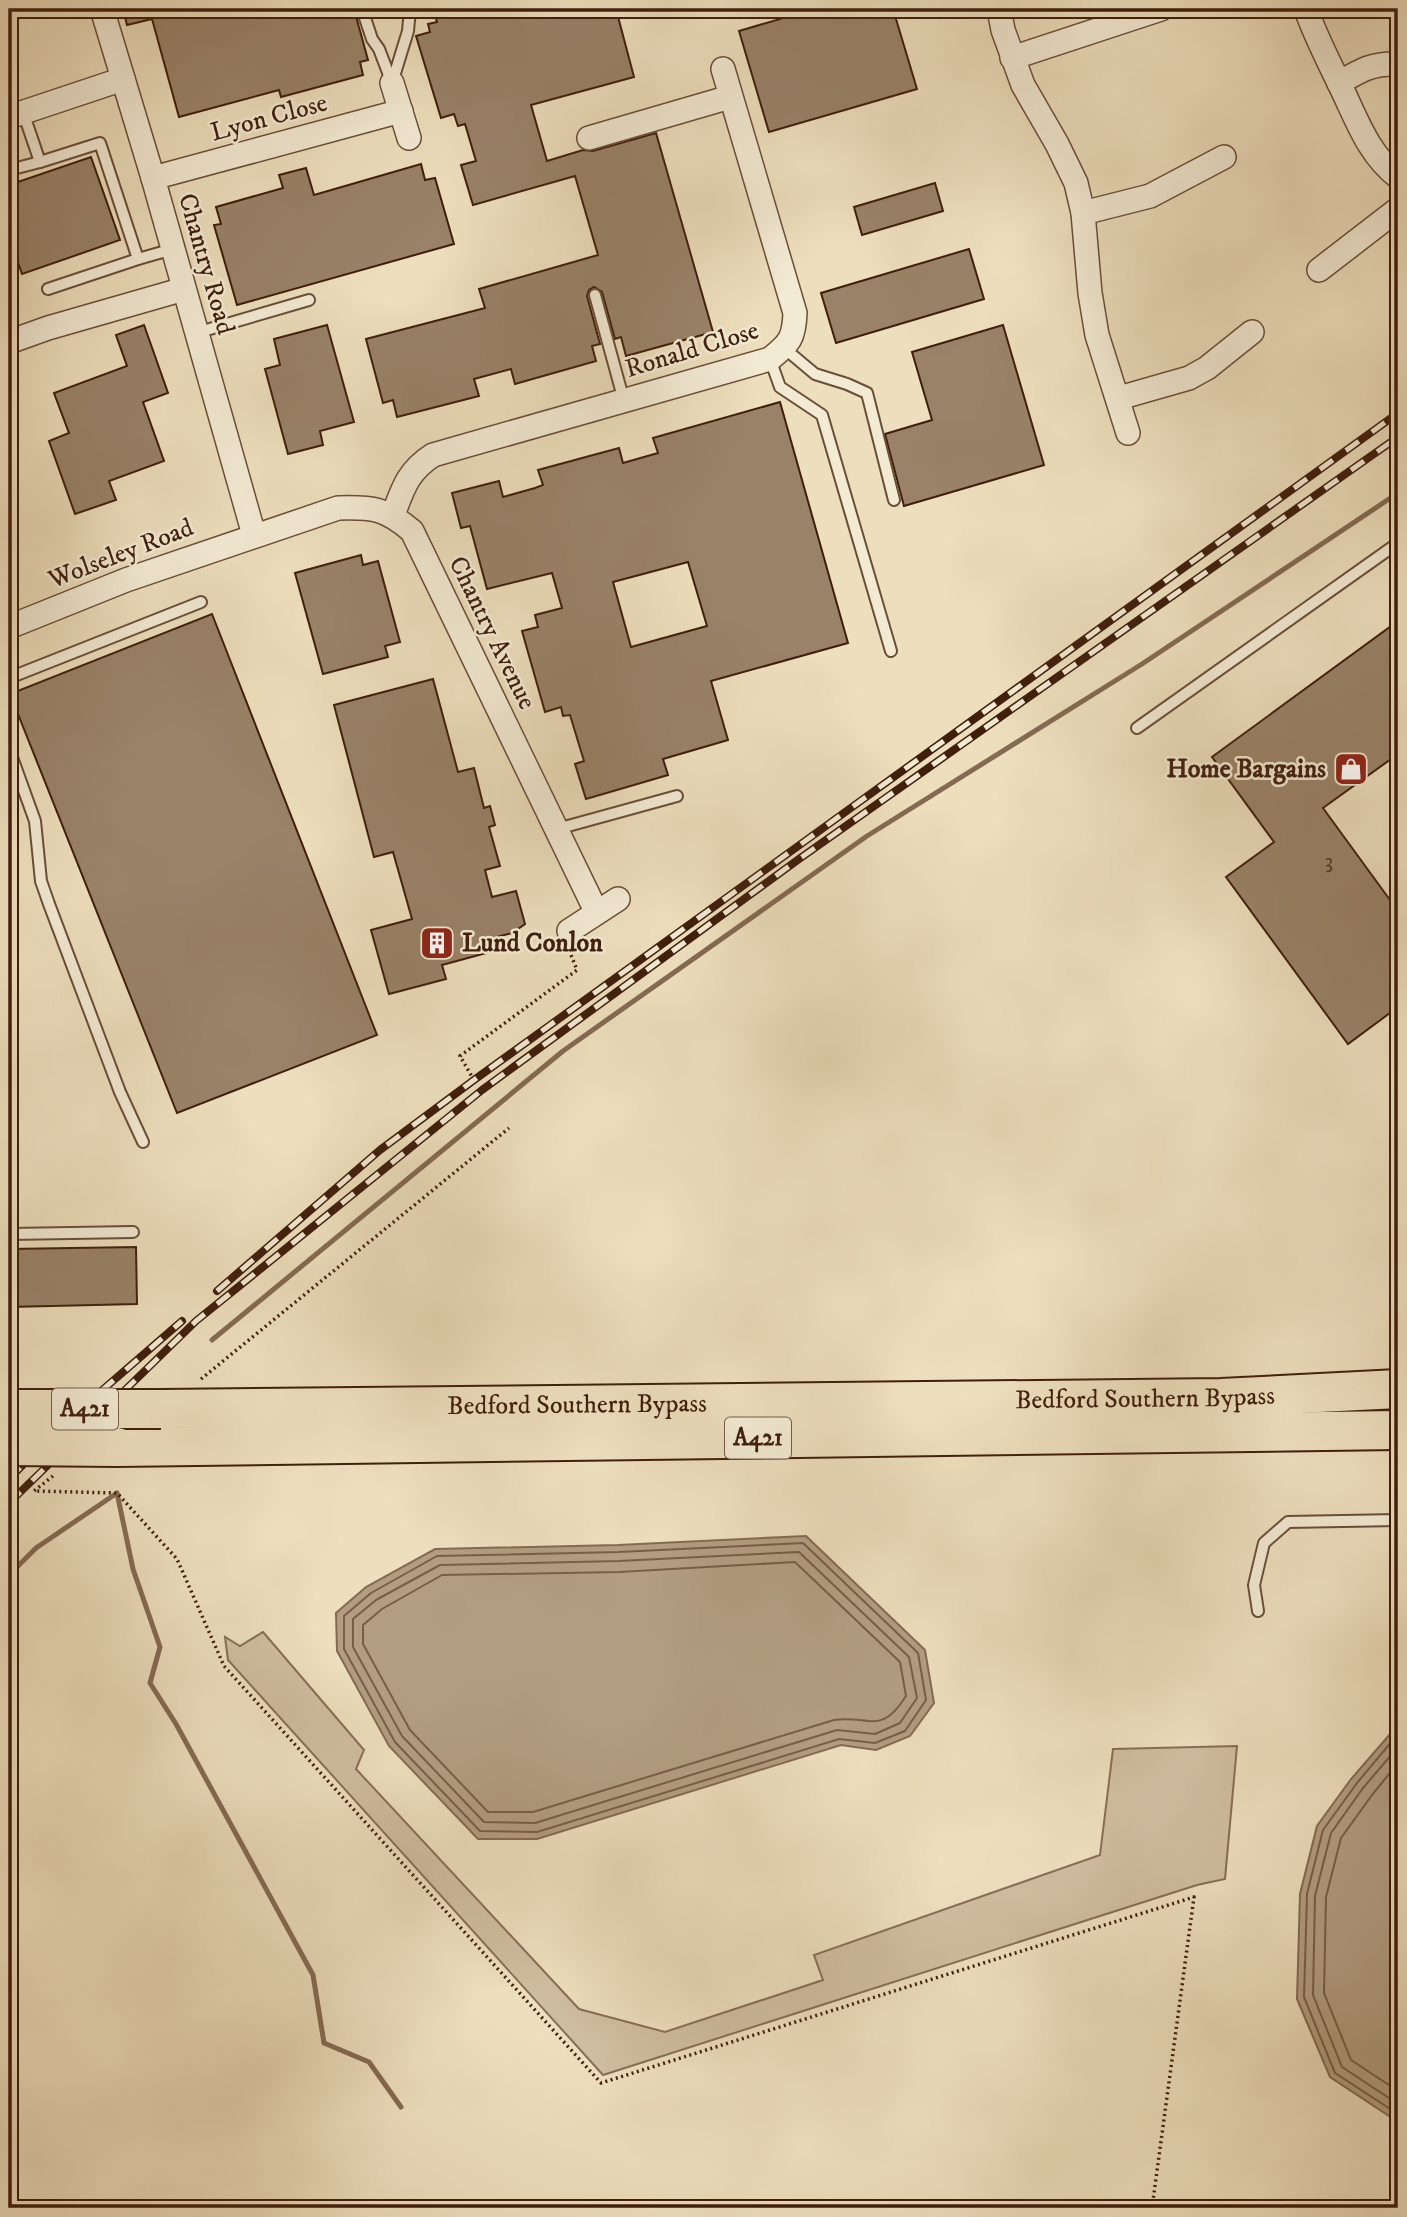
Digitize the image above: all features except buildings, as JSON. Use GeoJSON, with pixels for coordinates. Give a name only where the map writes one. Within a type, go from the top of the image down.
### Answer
{"type":"FeatureCollection","features":[{"type":"Feature","properties":{"kind":"highway","name":"Bedford Southern Bypass"},"geometry":{"type":"LineString","coordinates":[[9,1409],[1221,1398],[1398,1389]]}},
{"type":"Feature","properties":{"kind":"highway","name":"Bedford Southern Bypass"},"geometry":{"type":"LineString","coordinates":[[9,1446],[117,1447],[1398,1430]]}},
{"type":"Feature","properties":{"kind":"street","name":"Chantry Road"},"geometry":{"type":"LineString","coordinates":[[102,9],[254,535]]}},
{"type":"Feature","properties":{"kind":"street"},"geometry":{"type":"LineString","coordinates":[[999,9],[1003,30],[1023,85],[1076,183],[1083,213],[1090,293],[1097,335],[1128,433]]}},
{"type":"Feature","properties":{"kind":"street"},"geometry":{"type":"LineString","coordinates":[[1306,9],[1315,37],[1366,143],[1386,168],[1398,177]]}},
{"type":"Feature","properties":{"kind":"street"},"geometry":{"type":"LineString","coordinates":[[1012,58],[1151,19]]}},
{"type":"Feature","properties":{"kind":"street"},"geometry":{"type":"LineString","coordinates":[[1339,83],[1364,68],[1398,64]]}},
{"type":"Feature","properties":{"kind":"street","name":"Ronald Close"},"geometry":{"type":"LineString","coordinates":[[394,515],[404,486],[416,465],[433,455],[624,401],[777,353],[794,335],[795,313],[723,69]]}},
{"type":"Feature","properties":{"kind":"street"},"geometry":{"type":"LineString","coordinates":[[16,115],[123,79]]}},
{"type":"Feature","properties":{"kind":"street"},"geometry":{"type":"LineString","coordinates":[[392,83],[409,138]]}},
{"type":"Feature","properties":{"kind":"street"},"geometry":{"type":"LineString","coordinates":[[589,138],[730,97]]}},
{"type":"Feature","properties":{"kind":"street","name":"Lyon Close"},"geometry":{"type":"LineString","coordinates":[[153,178],[401,111]]}},
{"type":"Feature","properties":{"kind":"street"},"geometry":{"type":"LineString","coordinates":[[1083,213],[1150,196],[1224,156]]}},
{"type":"Feature","properties":{"kind":"street"},"geometry":{"type":"LineString","coordinates":[[1319,270],[1398,209]]}},
{"type":"Feature","properties":{"kind":"street"},"geometry":{"type":"LineString","coordinates":[[9,342],[184,289]]}},
{"type":"Feature","properties":{"kind":"street"},"geometry":{"type":"LineString","coordinates":[[1119,398],[1189,377],[1207,368],[1252,332]]}},
{"type":"Feature","properties":{"kind":"street"},"geometry":{"type":"LineString","coordinates":[[254,535],[338,508],[368,507],[394,515]]}},
{"type":"Feature","properties":{"kind":"street","name":"Chantry Avenue"},"geometry":{"type":"LineString","coordinates":[[394,515],[412,531],[596,911]]}},
{"type":"Feature","properties":{"kind":"street","name":"Wolseley Road"},"geometry":{"type":"LineString","coordinates":[[9,627],[126,580],[254,535]]}},
{"type":"Feature","properties":{"kind":"street"},"geometry":{"type":"LineString","coordinates":[[569,931],[618,899]]}},
{"type":"Feature","properties":{"kind":"lane"},"geometry":{"type":"LineString","coordinates":[[362,9],[392,83]]}},
{"type":"Feature","properties":{"kind":"lane"},"geometry":{"type":"LineString","coordinates":[[392,83],[408,31],[410,9]]}},
{"type":"Feature","properties":{"kind":"lane"},"geometry":{"type":"LineString","coordinates":[[16,115],[40,162]]}},
{"type":"Feature","properties":{"kind":"lane"},"geometry":{"type":"LineString","coordinates":[[9,170],[100,143],[138,259]]}},
{"type":"Feature","properties":{"kind":"lane"},"geometry":{"type":"LineString","coordinates":[[48,289],[173,249]]}},
{"type":"Feature","properties":{"kind":"lane"},"geometry":{"type":"LineString","coordinates":[[595,295],[624,401]]}},
{"type":"Feature","properties":{"kind":"lane"},"geometry":{"type":"LineString","coordinates":[[196,333],[309,300]]}},
{"type":"Feature","properties":{"kind":"lane"},"geometry":{"type":"LineString","coordinates":[[777,353],[815,374],[867,393],[894,500]]}},
{"type":"Feature","properties":{"kind":"lane"},"geometry":{"type":"LineString","coordinates":[[777,353],[780,387],[822,415],[891,651]]}},
{"type":"Feature","properties":{"kind":"lane"},"geometry":{"type":"LineString","coordinates":[[1137,728],[1398,544]]}},
{"type":"Feature","properties":{"kind":"lane"},"geometry":{"type":"LineString","coordinates":[[9,678],[201,602]]}},
{"type":"Feature","properties":{"kind":"lane"},"geometry":{"type":"LineString","coordinates":[[9,749],[34,821],[41,881],[120,1092],[143,1142]]}},
{"type":"Feature","properties":{"kind":"lane"},"geometry":{"type":"LineString","coordinates":[[557,829],[677,796]]}},
{"type":"Feature","properties":{"kind":"lane"},"geometry":{"type":"LineString","coordinates":[[9,1234],[133,1232]]}},
{"type":"Feature","properties":{"kind":"lane"},"geometry":{"type":"LineString","coordinates":[[1258,1611],[1254,1585],[1264,1543],[1288,1522],[1398,1520]]}},
{"type":"Feature","properties":{"kind":"path"},"geometry":{"type":"LineString","coordinates":[[474,1080],[460,1056],[577,970],[569,949],[569,931]]}},
{"type":"Feature","properties":{"kind":"path"},"geometry":{"type":"LineString","coordinates":[[192,1379],[203,1379],[509,1128]]}},
{"type":"Feature","properties":{"kind":"path"},"geometry":{"type":"LineString","coordinates":[[55,1474],[34,1491],[117,1493],[177,1559],[224,1666],[601,2082],[1194,1897],[1152,2208]]}},
{"type":"Feature","properties":{"kind":"shaded area"},"geometry":{"type":"Polygon","coordinates":[[[263,1632],[364,1750],[356,1769],[579,2009],[665,2032],[823,1980],[814,1955],[1100,1855],[1113,1749],[1237,1746],[1225,1879],[1197,1885],[603,2075],[228,1660],[225,1637],[240,1646],[263,1632]]]}},
{"type":"Feature","properties":{"kind":"water"},"geometry":{"type":"Polygon","coordinates":[[[806,1536],[925,1650],[934,1703],[910,1736],[876,1750],[841,1745],[537,1839],[478,1839],[389,1746],[337,1651],[336,1613],[366,1587],[435,1549],[618,1545],[806,1536]]]}},
{"type":"Feature","properties":{"kind":"water"},"geometry":{"type":"Polygon","coordinates":[[[1398,1725],[1398,2122],[1330,2077],[1297,1999],[1300,1894],[1317,1826],[1351,1779],[1398,1725]]]}},
{"type":"Feature","properties":{"kind":"waterway"},"geometry":{"type":"LineString","coordinates":[[212,1340],[563,1051],[867,836],[1142,664],[1398,493]]}},
{"type":"Feature","properties":{"kind":"waterway"},"geometry":{"type":"LineString","coordinates":[[9,1575],[36,1548],[117,1493],[133,1569],[160,1647],[150,1683],[176,1724],[313,1975],[324,2043],[369,2062],[401,2107]]}},
{"type":"Feature","properties":{"kind":"railway"},"geometry":{"type":"LineString","coordinates":[[217,1291],[380,1150],[474,1080],[1398,413]]}},
{"type":"Feature","properties":{"kind":"railway"},"geometry":{"type":"LineString","coordinates":[[9,1503],[196,1321],[482,1090],[799,859],[1398,437]]}},
{"type":"Feature","properties":{"kind":"railway"},"geometry":{"type":"LineString","coordinates":[[9,1479],[62,1425],[182,1321]]}},
{"type":"Feature","properties":{"kind":"place","name":"Home Bargains"},"geometry":{"type":"Point","coordinates":[1351,769]}},
{"type":"Feature","properties":{"kind":"place","name":"Lund Conlon"},"geometry":{"type":"Point","coordinates":[437,943]}}]}
